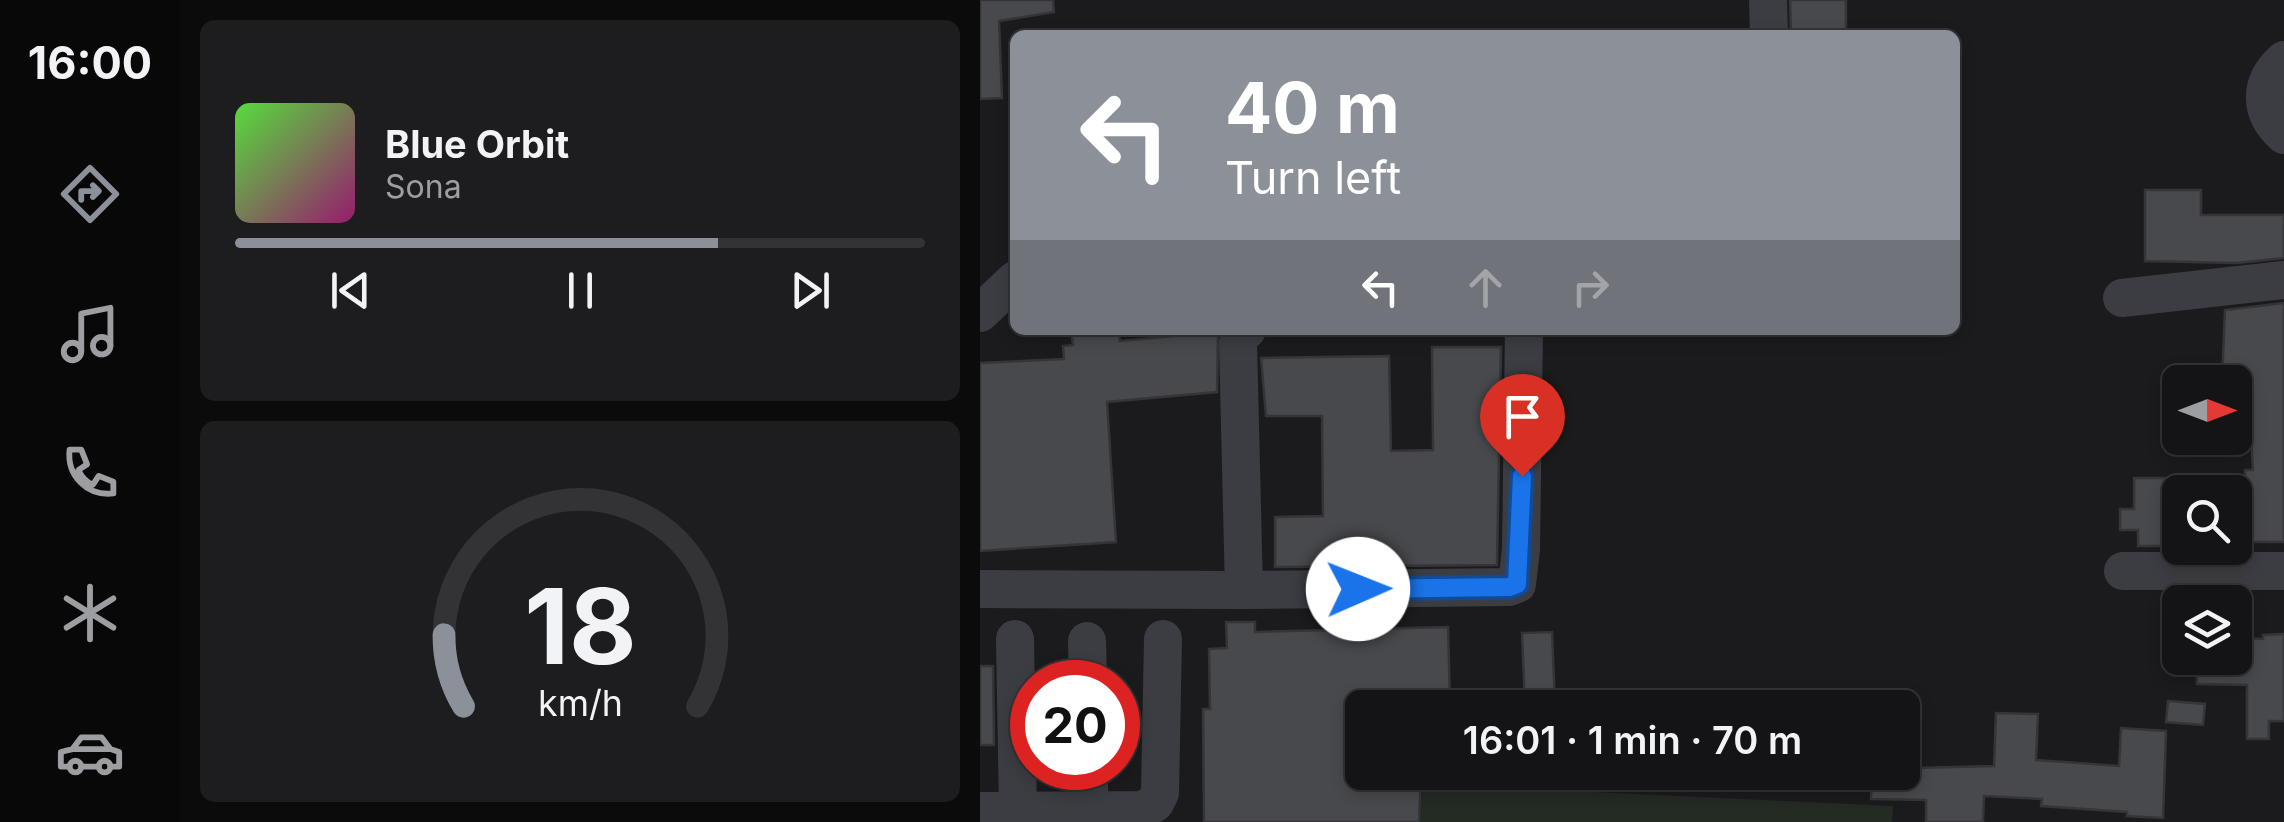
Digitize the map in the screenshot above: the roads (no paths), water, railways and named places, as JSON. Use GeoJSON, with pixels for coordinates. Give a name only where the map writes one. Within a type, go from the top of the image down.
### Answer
{"type":"FeatureCollection","features":[{"type":"Feature","properties":{"kind":"street"},"geometry":{"type":"LineString","coordinates":[[1768,0],[1769,30]]}},
{"type":"Feature","properties":{"kind":"street"},"geometry":{"type":"LineString","coordinates":[[2284,60],[2272,70],[2264,97],[2272,124],[2284,134]]}},
{"type":"Feature","properties":{"kind":"street"},"geometry":{"type":"LineString","coordinates":[[2122,298],[2284,280]]}},
{"type":"Feature","properties":{"kind":"street"},"geometry":{"type":"LineString","coordinates":[[980,312],[1010,285]]}},
{"type":"Feature","properties":{"kind":"street"},"geometry":{"type":"LineString","coordinates":[[1241,335],[1244,590]]}},
{"type":"Feature","properties":{"kind":"street"},"geometry":{"type":"LineString","coordinates":[[980,589],[1244,590],[1517,584],[1521,549],[1524,335]]}},
{"type":"Feature","properties":{"kind":"street"},"geometry":{"type":"LineString","coordinates":[[2124,571],[2284,571]]}},
{"type":"Feature","properties":{"kind":"street"},"geometry":{"type":"LineString","coordinates":[[980,812],[1143,810],[1155,803],[1160,793],[1163,639]]}},
{"type":"Feature","properties":{"kind":"street"},"geometry":{"type":"LineString","coordinates":[[1015,640],[1018,811]]}},
{"type":"Feature","properties":{"kind":"street"},"geometry":{"type":"LineString","coordinates":[[1087,641],[1087,660]]}},
{"type":"Feature","properties":{"kind":"street"},"geometry":{"type":"LineString","coordinates":[[1089,790],[1089,810]]}}]}
